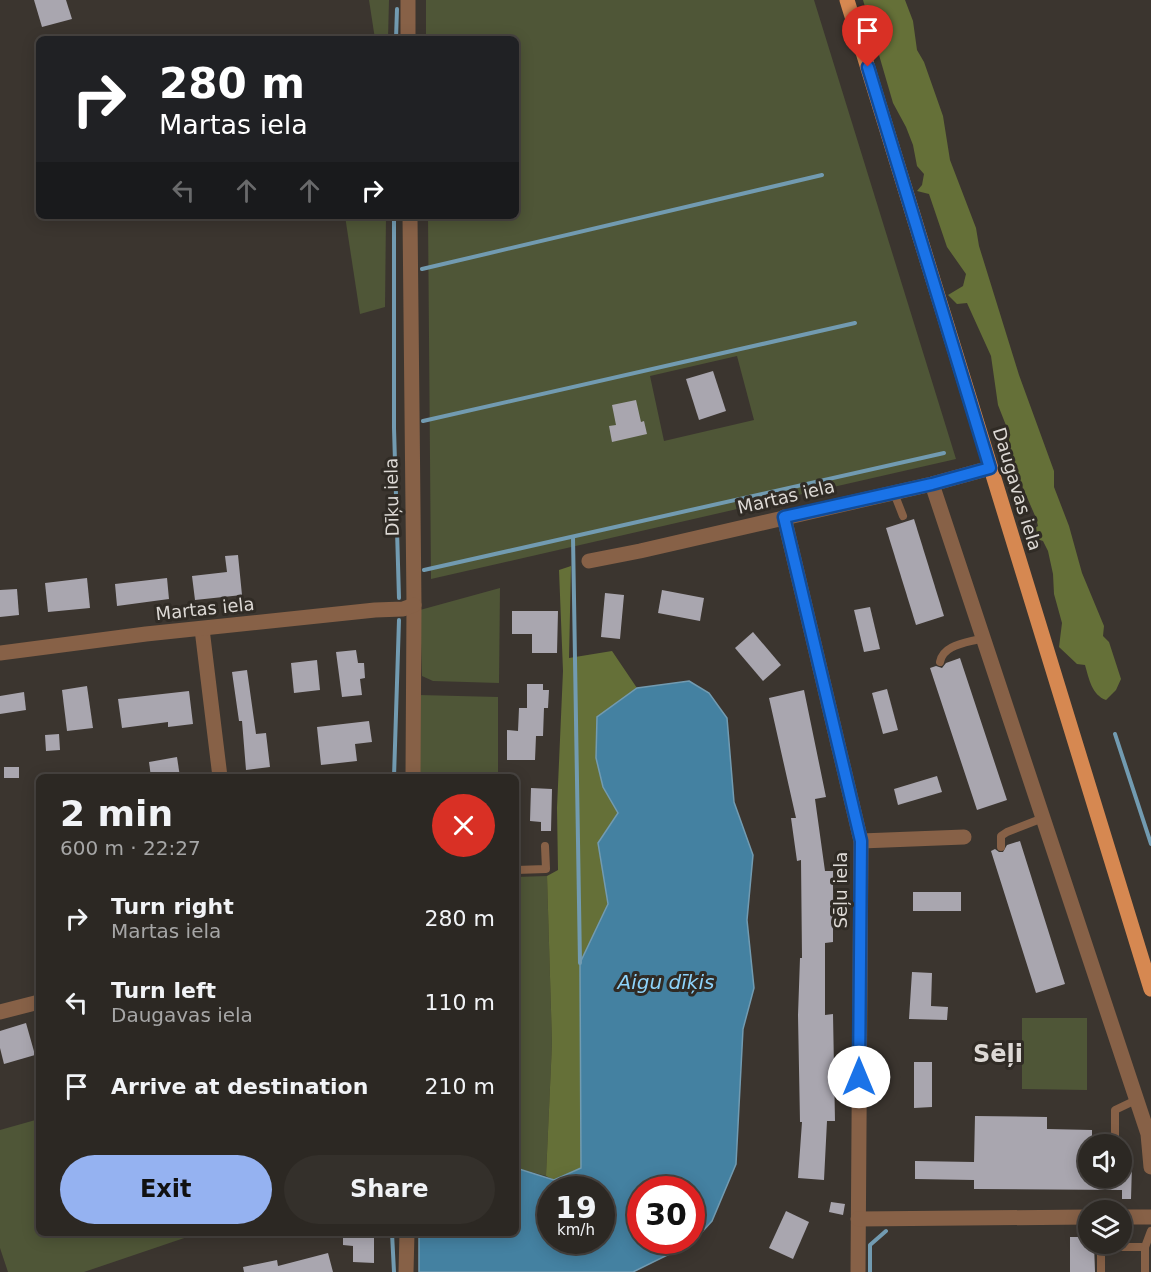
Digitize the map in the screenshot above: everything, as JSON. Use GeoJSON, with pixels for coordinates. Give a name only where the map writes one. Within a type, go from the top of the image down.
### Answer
{"type":"FeatureCollection","features":[{"type":"Feature","properties":{"kind":"main road","name":"Daugavas iela"},"geometry":{"type":"LineString","coordinates":[[847,0],[1151,989]]}},
{"type":"Feature","properties":{"kind":"street"},"geometry":{"type":"LineString","coordinates":[[408,0],[408,36]]}},
{"type":"Feature","properties":{"kind":"street","name":"Dīķu iela"},"geometry":{"type":"LineString","coordinates":[[410,219],[414,605],[413,774]]}},
{"type":"Feature","properties":{"kind":"street","name":"Martas iela"},"geometry":{"type":"LineString","coordinates":[[590,561],[894,493],[990,468]]}},
{"type":"Feature","properties":{"kind":"street"},"geometry":{"type":"LineString","coordinates":[[932,484],[1148,1134],[1151,1167]]}},
{"type":"Feature","properties":{"kind":"street","name":"Sēļu iela"},"geometry":{"type":"LineString","coordinates":[[784,517],[861,841],[858,1272]]}},
{"type":"Feature","properties":{"kind":"street","name":"Martas iela"},"geometry":{"type":"LineString","coordinates":[[0,653],[146,634],[403,609],[414,605]]}},
{"type":"Feature","properties":{"kind":"street"},"geometry":{"type":"LineString","coordinates":[[202,629],[220,774]]}},
{"type":"Feature","properties":{"kind":"street"},"geometry":{"type":"LineString","coordinates":[[861,841],[964,837]]}},
{"type":"Feature","properties":{"kind":"street"},"geometry":{"type":"LineString","coordinates":[[0,1012],[36,1003]]}},
{"type":"Feature","properties":{"kind":"street"},"geometry":{"type":"LineString","coordinates":[[858,1219],[1078,1217]]}},
{"type":"Feature","properties":{"kind":"street"},"geometry":{"type":"LineString","coordinates":[[1132,1217],[1151,1217]]}},
{"type":"Feature","properties":{"kind":"street"},"geometry":{"type":"LineString","coordinates":[[406,1272],[407,1236]]}},
{"type":"Feature","properties":{"kind":"lane"},"geometry":{"type":"LineString","coordinates":[[894,493],[903,516]]}},
{"type":"Feature","properties":{"kind":"lane"},"geometry":{"type":"LineString","coordinates":[[940,662],[941,655],[947,649],[983,638]]}},
{"type":"Feature","properties":{"kind":"lane"},"geometry":{"type":"LineString","coordinates":[[1001,847],[1001,836],[1043,818]]}},
{"type":"Feature","properties":{"kind":"lane"},"geometry":{"type":"LineString","coordinates":[[519,870],[546,869],[545,846]]}},
{"type":"Feature","properties":{"kind":"lane"},"geometry":{"type":"LineString","coordinates":[[1115,1134],[1115,1110],[1136,1100]]}},
{"type":"Feature","properties":{"kind":"lane"},"geometry":{"type":"LineString","coordinates":[[1145,1272],[1145,1248],[1151,1231]]}},
{"type":"Feature","properties":{"kind":"lane"},"geometry":{"type":"LineString","coordinates":[[1101,1272],[1101,1247],[1145,1248]]}},
{"type":"Feature","properties":{"kind":"green space"},"geometry":{"type":"Polygon","coordinates":[[[369,0],[389,0],[388,36],[375,36],[369,0]]]}},
{"type":"Feature","properties":{"kind":"green space"},"geometry":{"type":"Polygon","coordinates":[[[426,0],[814,0],[956,459],[431,579],[428,219],[519,219],[519,36],[426,36],[426,0]],[[737,356],[650,376],[664,441],[754,420],[737,356]]]}},
{"type":"Feature","properties":{"kind":"green space"},"geometry":{"type":"Polygon","coordinates":[[[863,0],[905,0],[913,21],[917,50],[924,62],[943,116],[950,160],[976,228],[979,246],[1019,375],[1054,471],[1054,487],[1069,526],[1082,573],[1104,626],[1103,636],[1109,642],[1121,679],[1116,690],[1106,700],[1094,690],[1085,665],[1077,664],[1059,647],[1062,623],[1054,594],[1048,551],[1043,541],[1037,539],[1032,530],[1038,526],[1036,518],[1009,456],[1009,433],[998,405],[991,356],[967,303],[957,304],[948,295],[963,286],[966,274],[947,247],[929,194],[917,191],[922,185],[924,174],[917,166],[913,145],[893,103],[863,0]]]}},
{"type":"Feature","properties":{"kind":"green space"},"geometry":{"type":"Polygon","coordinates":[[[345,219],[386,219],[385,307],[360,314],[345,219]]]}},
{"type":"Feature","properties":{"kind":"green space"},"geometry":{"type":"Polygon","coordinates":[[[571,566],[569,658],[612,651],[637,688],[597,717],[603,787],[618,813],[598,843],[608,904],[580,963],[582,1168],[563,1176],[546,1176],[552,1043],[547,876],[558,870],[557,808],[563,671],[559,570],[571,566]]]}},
{"type":"Feature","properties":{"kind":"green space"},"geometry":{"type":"Polygon","coordinates":[[[500,588],[499,683],[433,681],[422,676],[420,610],[500,588]]]}},
{"type":"Feature","properties":{"kind":"green space"},"geometry":{"type":"Polygon","coordinates":[[[419,695],[498,697],[498,774],[419,774],[419,695]]]}},
{"type":"Feature","properties":{"kind":"green space"},"geometry":{"type":"Polygon","coordinates":[[[547,876],[552,1043],[546,1176],[519,1169],[519,877],[547,876]]]}},
{"type":"Feature","properties":{"kind":"green space"},"geometry":{"type":"Polygon","coordinates":[[[1022,1018],[1087,1018],[1087,1090],[1022,1089],[1022,1018]]]}},
{"type":"Feature","properties":{"kind":"green space"},"geometry":{"type":"Polygon","coordinates":[[[36,1120],[36,1236],[190,1236],[84,1272],[8,1272],[0,1248],[0,1130],[36,1120]]]}},
{"type":"Feature","properties":{"kind":"water","name":"Aigu dīķis"},"geometry":{"type":"Polygon","coordinates":[[[689,681],[709,693],[727,718],[734,802],[753,855],[747,920],[754,988],[743,1029],[736,1164],[712,1221],[705,1229],[705,1176],[627,1176],[627,1254],[670,1254],[633,1272],[419,1272],[419,1236],[519,1236],[519,1169],[541,1176],[537,1176],[537,1254],[615,1254],[615,1176],[563,1176],[581,1168],[580,963],[608,904],[598,843],[618,813],[603,787],[596,758],[597,717],[637,688],[689,681]]]}},
{"type":"Feature","properties":{"kind":"building"},"geometry":{"type":"Polygon","coordinates":[[[34,0],[66,0],[72,19],[42,27],[34,0]]]}},
{"type":"Feature","properties":{"kind":"building"},"geometry":{"type":"Polygon","coordinates":[[[713,371],[726,411],[699,420],[686,379],[713,371]]]}},
{"type":"Feature","properties":{"kind":"building"},"geometry":{"type":"Polygon","coordinates":[[[636,400],[641,422],[644,421],[647,434],[612,442],[609,426],[616,425],[612,405],[636,400]]]}},
{"type":"Feature","properties":{"kind":"building"},"geometry":{"type":"Polygon","coordinates":[[[914,519],[944,616],[916,625],[886,528],[914,519]]]}},
{"type":"Feature","properties":{"kind":"building"},"geometry":{"type":"Polygon","coordinates":[[[238,555],[242,595],[195,600],[192,576],[227,572],[225,556],[238,555]]]}},
{"type":"Feature","properties":{"kind":"building"},"geometry":{"type":"Polygon","coordinates":[[[87,578],[90,608],[48,612],[45,583],[87,578]]]}},
{"type":"Feature","properties":{"kind":"building"},"geometry":{"type":"Polygon","coordinates":[[[167,578],[169,599],[117,606],[115,584],[167,578]]]}},
{"type":"Feature","properties":{"kind":"building"},"geometry":{"type":"Polygon","coordinates":[[[17,589],[19,615],[0,617],[0,590],[17,589]]]}},
{"type":"Feature","properties":{"kind":"building"},"geometry":{"type":"Polygon","coordinates":[[[662,590],[704,598],[700,621],[658,613],[662,590]]]}},
{"type":"Feature","properties":{"kind":"building"},"geometry":{"type":"Polygon","coordinates":[[[605,593],[624,595],[620,639],[601,637],[605,593]]]}},
{"type":"Feature","properties":{"kind":"building"},"geometry":{"type":"Polygon","coordinates":[[[870,607],[880,649],[864,652],[854,610],[870,607]]]}},
{"type":"Feature","properties":{"kind":"building"},"geometry":{"type":"Polygon","coordinates":[[[512,611],[558,611],[557,653],[532,653],[532,634],[512,634],[512,611]]]}},
{"type":"Feature","properties":{"kind":"building"},"geometry":{"type":"Polygon","coordinates":[[[753,632],[781,665],[763,681],[735,648],[753,632]]]}},
{"type":"Feature","properties":{"kind":"building"},"geometry":{"type":"Polygon","coordinates":[[[356,650],[358,663],[364,663],[365,678],[360,679],[362,695],[342,697],[336,652],[356,650]]]}},
{"type":"Feature","properties":{"kind":"building"},"geometry":{"type":"Polygon","coordinates":[[[960,658],[1007,800],[977,810],[930,668],[936,666],[942,668],[946,663],[960,658]]]}},
{"type":"Feature","properties":{"kind":"building"},"geometry":{"type":"Polygon","coordinates":[[[317,660],[320,690],[294,693],[291,663],[317,660]]]}},
{"type":"Feature","properties":{"kind":"building"},"geometry":{"type":"Polygon","coordinates":[[[247,670],[256,734],[266,733],[270,767],[246,770],[242,721],[239,721],[232,672],[247,670]]]}},
{"type":"Feature","properties":{"kind":"building"},"geometry":{"type":"Polygon","coordinates":[[[527,684],[543,684],[543,690],[549,690],[548,708],[544,708],[543,736],[536,736],[535,760],[507,760],[507,730],[518,731],[519,708],[527,708],[527,684]]]}},
{"type":"Feature","properties":{"kind":"building"},"geometry":{"type":"Polygon","coordinates":[[[87,686],[93,728],[67,731],[62,690],[87,686]]]}},
{"type":"Feature","properties":{"kind":"building"},"geometry":{"type":"Polygon","coordinates":[[[887,689],[898,730],[883,734],[872,693],[887,689]]]}},
{"type":"Feature","properties":{"kind":"building"},"geometry":{"type":"Polygon","coordinates":[[[804,690],[826,797],[815,799],[825,871],[833,871],[833,942],[825,943],[825,1015],[833,1014],[835,1121],[827,1121],[824,1180],[798,1178],[802,1122],[800,1122],[798,1015],[800,958],[802,958],[801,860],[797,861],[791,818],[796,818],[769,698],[804,690]]]}},
{"type":"Feature","properties":{"kind":"building"},"geometry":{"type":"Polygon","coordinates":[[[189,691],[193,724],[168,727],[168,722],[122,728],[118,699],[189,691]]]}},
{"type":"Feature","properties":{"kind":"building"},"geometry":{"type":"Polygon","coordinates":[[[24,692],[26,710],[0,714],[0,696],[24,692]]]}},
{"type":"Feature","properties":{"kind":"building"},"geometry":{"type":"Polygon","coordinates":[[[369,721],[372,742],[355,744],[357,761],[321,765],[317,727],[369,721]]]}},
{"type":"Feature","properties":{"kind":"building"},"geometry":{"type":"Polygon","coordinates":[[[59,734],[60,750],[46,751],[45,735],[59,734]]]}},
{"type":"Feature","properties":{"kind":"building"},"geometry":{"type":"Polygon","coordinates":[[[177,757],[180,774],[151,774],[149,762],[177,757]]]}},
{"type":"Feature","properties":{"kind":"building"},"geometry":{"type":"Polygon","coordinates":[[[4,767],[19,767],[19,778],[4,778],[4,767]]]}},
{"type":"Feature","properties":{"kind":"building"},"geometry":{"type":"Polygon","coordinates":[[[937,776],[942,792],[898,805],[894,789],[937,776]]]}},
{"type":"Feature","properties":{"kind":"building"},"geometry":{"type":"Polygon","coordinates":[[[531,788],[552,789],[551,831],[541,831],[541,822],[530,821],[531,788]]]}},
{"type":"Feature","properties":{"kind":"building"},"geometry":{"type":"Polygon","coordinates":[[[1020,841],[1065,984],[1036,993],[991,851],[995,849],[1003,852],[1007,845],[1020,841]]]}},
{"type":"Feature","properties":{"kind":"building"},"geometry":{"type":"Polygon","coordinates":[[[913,892],[961,892],[961,911],[913,911],[913,892]]]}},
{"type":"Feature","properties":{"kind":"building"},"geometry":{"type":"Polygon","coordinates":[[[912,972],[932,973],[931,1006],[948,1007],[947,1020],[909,1019],[912,972]]]}},
{"type":"Feature","properties":{"kind":"building"},"geometry":{"type":"Polygon","coordinates":[[[26,1023],[35,1055],[4,1064],[0,1048],[0,1031],[26,1023]]]}},
{"type":"Feature","properties":{"kind":"building"},"geometry":{"type":"Polygon","coordinates":[[[914,1062],[932,1062],[932,1107],[914,1108],[914,1062]]]}},
{"type":"Feature","properties":{"kind":"building"},"geometry":{"type":"Polygon","coordinates":[[[975,1116],[1047,1117],[1047,1129],[1092,1130],[1092,1134],[1078,1134],[1078,1188],[1131,1188],[1131,1199],[1122,1199],[1122,1190],[974,1189],[974,1180],[915,1179],[915,1161],[974,1162],[975,1116]]]}},
{"type":"Feature","properties":{"kind":"building"},"geometry":{"type":"Polygon","coordinates":[[[831,1202],[845,1204],[843,1215],[829,1212],[831,1202]]]}},
{"type":"Feature","properties":{"kind":"building"},"geometry":{"type":"Polygon","coordinates":[[[786,1211],[809,1222],[793,1259],[769,1248],[786,1211]]]}},
{"type":"Feature","properties":{"kind":"building"},"geometry":{"type":"Polygon","coordinates":[[[343,1236],[374,1236],[374,1263],[353,1262],[353,1246],[343,1245],[343,1236]]]}},
{"type":"Feature","properties":{"kind":"building"},"geometry":{"type":"Polygon","coordinates":[[[1070,1237],[1078,1237],[1078,1254],[1094,1254],[1095,1272],[1070,1272],[1070,1237]]]}},
{"type":"Feature","properties":{"kind":"building"},"geometry":{"type":"Polygon","coordinates":[[[328,1253],[333,1272],[244,1272],[243,1267],[277,1260],[278,1266],[328,1253]]]}},
{"type":"Feature","properties":{"kind":"waterway"},"geometry":{"type":"LineString","coordinates":[[396,36],[397,9]]}},
{"type":"Feature","properties":{"kind":"waterway"},"geometry":{"type":"LineString","coordinates":[[422,269],[822,175]]}},
{"type":"Feature","properties":{"kind":"waterway"},"geometry":{"type":"LineString","coordinates":[[394,219],[394,428],[399,598]]}},
{"type":"Feature","properties":{"kind":"waterway"},"geometry":{"type":"LineString","coordinates":[[423,421],[855,323]]}},
{"type":"Feature","properties":{"kind":"waterway"},"geometry":{"type":"LineString","coordinates":[[424,570],[944,453]]}},
{"type":"Feature","properties":{"kind":"waterway"},"geometry":{"type":"LineString","coordinates":[[573,537],[580,963]]}},
{"type":"Feature","properties":{"kind":"waterway"},"geometry":{"type":"LineString","coordinates":[[394,774],[399,620]]}},
{"type":"Feature","properties":{"kind":"waterway"},"geometry":{"type":"LineString","coordinates":[[1115,734],[1151,844]]}},
{"type":"Feature","properties":{"kind":"waterway"},"geometry":{"type":"LineString","coordinates":[[870,1272],[870,1245],[886,1231]]}},
{"type":"Feature","properties":{"kind":"waterway"},"geometry":{"type":"LineString","coordinates":[[392,1236],[394,1272]]}},
{"type":"Feature","properties":{"kind":"district","name":"Sēļi"},"geometry":{"type":"Point","coordinates":[998,1054]}},
{"type":"Feature","properties":{"kind":"route"},"geometry":{"type":"LineString","coordinates":[[859,1077],[861,841],[784,517],[932,484],[990,468],[868,67]]}}]}
